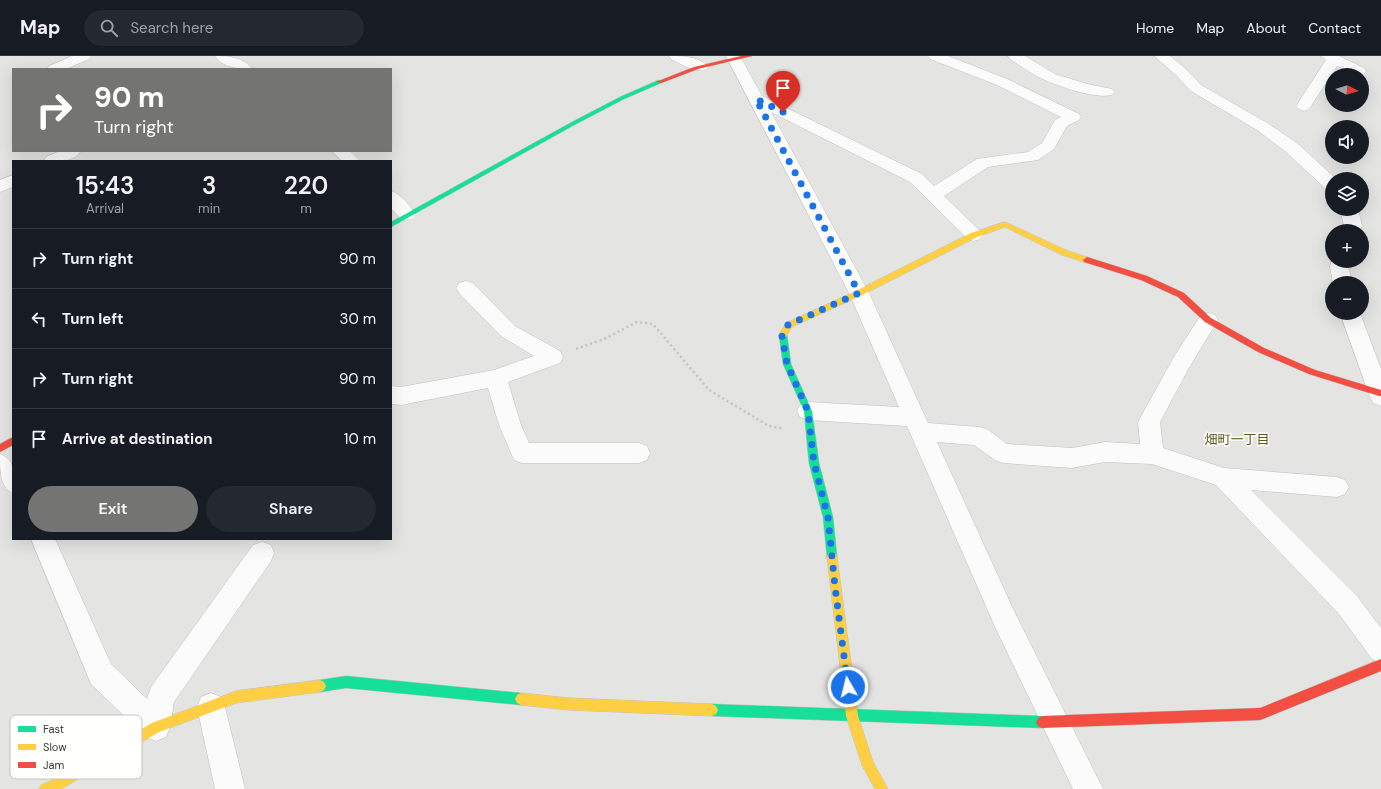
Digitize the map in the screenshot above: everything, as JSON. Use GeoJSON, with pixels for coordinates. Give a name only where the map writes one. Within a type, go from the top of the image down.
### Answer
{"type":"FeatureCollection","features":[{"type":"Feature","properties":{"kind":"street"},"geometry":{"type":"LineString","coordinates":[[56,68],[84,56]]}},
{"type":"Feature","properties":{"kind":"street"},"geometry":{"type":"LineString","coordinates":[[222,56],[243,68]]}},
{"type":"Feature","properties":{"kind":"street"},"geometry":{"type":"LineString","coordinates":[[676,56],[701,67]]}},
{"type":"Feature","properties":{"kind":"street"},"geometry":{"type":"LineString","coordinates":[[933,195],[983,163],[1032,156],[1048,146],[1061,123],[1073,117],[1002,82],[935,56]]}},
{"type":"Feature","properties":{"kind":"street"},"geometry":{"type":"LineString","coordinates":[[1015,56],[1050,77],[1084,88],[1107,92]]}},
{"type":"Feature","properties":{"kind":"street"},"geometry":{"type":"LineString","coordinates":[[1161,56],[1181,72],[1196,88],[1263,127],[1291,147],[1325,179]]}},
{"type":"Feature","properties":{"kind":"street"},"geometry":{"type":"LineString","coordinates":[[392,223],[612,102],[653,83],[701,67],[739,57],[756,99],[859,293],[1005,620],[1088,789]]}},
{"type":"Feature","properties":{"kind":"street"},"geometry":{"type":"LineString","coordinates":[[1304,106],[1331,57],[1353,68]]}},
{"type":"Feature","properties":{"kind":"street"},"geometry":{"type":"LineString","coordinates":[[756,99],[916,178],[974,235]]}},
{"type":"Feature","properties":{"kind":"street"},"geometry":{"type":"LineString","coordinates":[[54,160],[71,152]]}},
{"type":"Feature","properties":{"kind":"street"},"geometry":{"type":"LineString","coordinates":[[341,152],[351,160]]}},
{"type":"Feature","properties":{"kind":"street"},"geometry":{"type":"LineString","coordinates":[[0,187],[12,181]]}},
{"type":"Feature","properties":{"kind":"street"},"geometry":{"type":"LineString","coordinates":[[392,198],[407,215]]}},
{"type":"Feature","properties":{"kind":"street"},"geometry":{"type":"LineString","coordinates":[[882,789],[868,765],[852,716],[835,587],[828,517],[814,463],[808,411],[787,364],[782,336],[788,325],[859,293],[974,235],[1005,224],[1065,253],[1144,278],[1182,295],[1208,320],[1261,350],[1312,372],[1380,395]]}},
{"type":"Feature","properties":{"kind":"street"},"geometry":{"type":"LineString","coordinates":[[466,288],[508,332],[553,357]]}},
{"type":"Feature","properties":{"kind":"street"},"geometry":{"type":"LineString","coordinates":[[1152,454],[1149,422],[1182,361],[1208,320]]}},
{"type":"Feature","properties":{"kind":"street"},"geometry":{"type":"LineString","coordinates":[[1353,320],[1380,395]]}},
{"type":"Feature","properties":{"kind":"street"},"geometry":{"type":"LineString","coordinates":[[392,395],[401,396],[496,378],[553,357]]}},
{"type":"Feature","properties":{"kind":"street"},"geometry":{"type":"LineString","coordinates":[[496,378],[510,425],[522,453],[579,462],[639,453]]}},
{"type":"Feature","properties":{"kind":"street"},"geometry":{"type":"LineString","coordinates":[[808,411],[917,424],[979,436],[1003,453],[1072,458],[1105,452],[1152,454],[1224,478],[1337,487]]}},
{"type":"Feature","properties":{"kind":"street"},"geometry":{"type":"LineString","coordinates":[[0,448],[12,442]]}},
{"type":"Feature","properties":{"kind":"street"},"geometry":{"type":"LineString","coordinates":[[0,464],[12,482]]}},
{"type":"Feature","properties":{"kind":"street"},"geometry":{"type":"LineString","coordinates":[[1224,478],[1348,605],[1381,650]]}},
{"type":"Feature","properties":{"kind":"street"},"geometry":{"type":"LineString","coordinates":[[43,540],[101,674],[156,727]]}},
{"type":"Feature","properties":{"kind":"street"},"geometry":{"type":"LineString","coordinates":[[156,727],[161,697],[262,553]]}},
{"type":"Feature","properties":{"kind":"street"},"geometry":{"type":"LineString","coordinates":[[142,735],[156,727],[236,697],[346,682],[569,704],[852,716],[1056,723],[1260,714],[1381,665]]}},
{"type":"Feature","properties":{"kind":"street"},"geometry":{"type":"LineString","coordinates":[[211,707],[230,789]]}},
{"type":"Feature","properties":{"kind":"street"},"geometry":{"type":"LineString","coordinates":[[45,789],[66,779]]}},
{"type":"Feature","properties":{"kind":"path"},"geometry":{"type":"LineString","coordinates":[[553,357],[604,339],[637,322],[653,324],[709,390],[769,426],[810,435]]}},
{"type":"Feature","properties":{"kind":"traffic: fast"},"geometry":{"type":"LineString","coordinates":[[392,224],[574,123],[622,98],[659,82]]}},
{"type":"Feature","properties":{"kind":"traffic: fast"},"geometry":{"type":"LineString","coordinates":[[783,335],[787,364],[808,411],[814,463],[828,517],[832,557]]}},
{"type":"Feature","properties":{"kind":"traffic: fast"},"geometry":{"type":"LineString","coordinates":[[320,686],[346,682],[521,699]]}},
{"type":"Feature","properties":{"kind":"traffic: fast"},"geometry":{"type":"LineString","coordinates":[[712,710],[1042,722]]}},
{"type":"Feature","properties":{"kind":"traffic: slow"},"geometry":{"type":"LineString","coordinates":[[783,335],[789,325],[859,293],[974,235],[1005,224],[1065,253],[1087,260]]}},
{"type":"Feature","properties":{"kind":"traffic: slow"},"geometry":{"type":"LineString","coordinates":[[832,557],[852,716],[868,765],[882,789]]}},
{"type":"Feature","properties":{"kind":"traffic: slow"},"geometry":{"type":"LineString","coordinates":[[142,735],[156,727],[236,697],[320,686]]}},
{"type":"Feature","properties":{"kind":"traffic: slow"},"geometry":{"type":"LineString","coordinates":[[521,699],[569,704],[712,710]]}},
{"type":"Feature","properties":{"kind":"traffic: slow"},"geometry":{"type":"LineString","coordinates":[[45,789],[66,779]]}},
{"type":"Feature","properties":{"kind":"traffic: jam"},"geometry":{"type":"LineString","coordinates":[[659,82],[696,68],[749,56]]}},
{"type":"Feature","properties":{"kind":"traffic: jam"},"geometry":{"type":"LineString","coordinates":[[1087,260],[1144,278],[1181,295],[1208,320],[1261,350],[1312,372],[1379,393]]}},
{"type":"Feature","properties":{"kind":"traffic: jam"},"geometry":{"type":"LineString","coordinates":[[0,448],[12,442]]}},
{"type":"Feature","properties":{"kind":"traffic: jam"},"geometry":{"type":"LineString","coordinates":[[1042,722],[1260,714],[1381,665]]}},
{"type":"Feature","properties":{"kind":"district","name":"畑町一丁目"},"geometry":{"type":"Point","coordinates":[1237,439]}},
{"type":"Feature","properties":{"kind":"route"},"geometry":{"type":"LineString","coordinates":[[783,112],[756,99],[859,293],[788,325],[782,336],[787,364],[808,411],[814,463],[828,517],[835,587],[848,687]]}}]}
